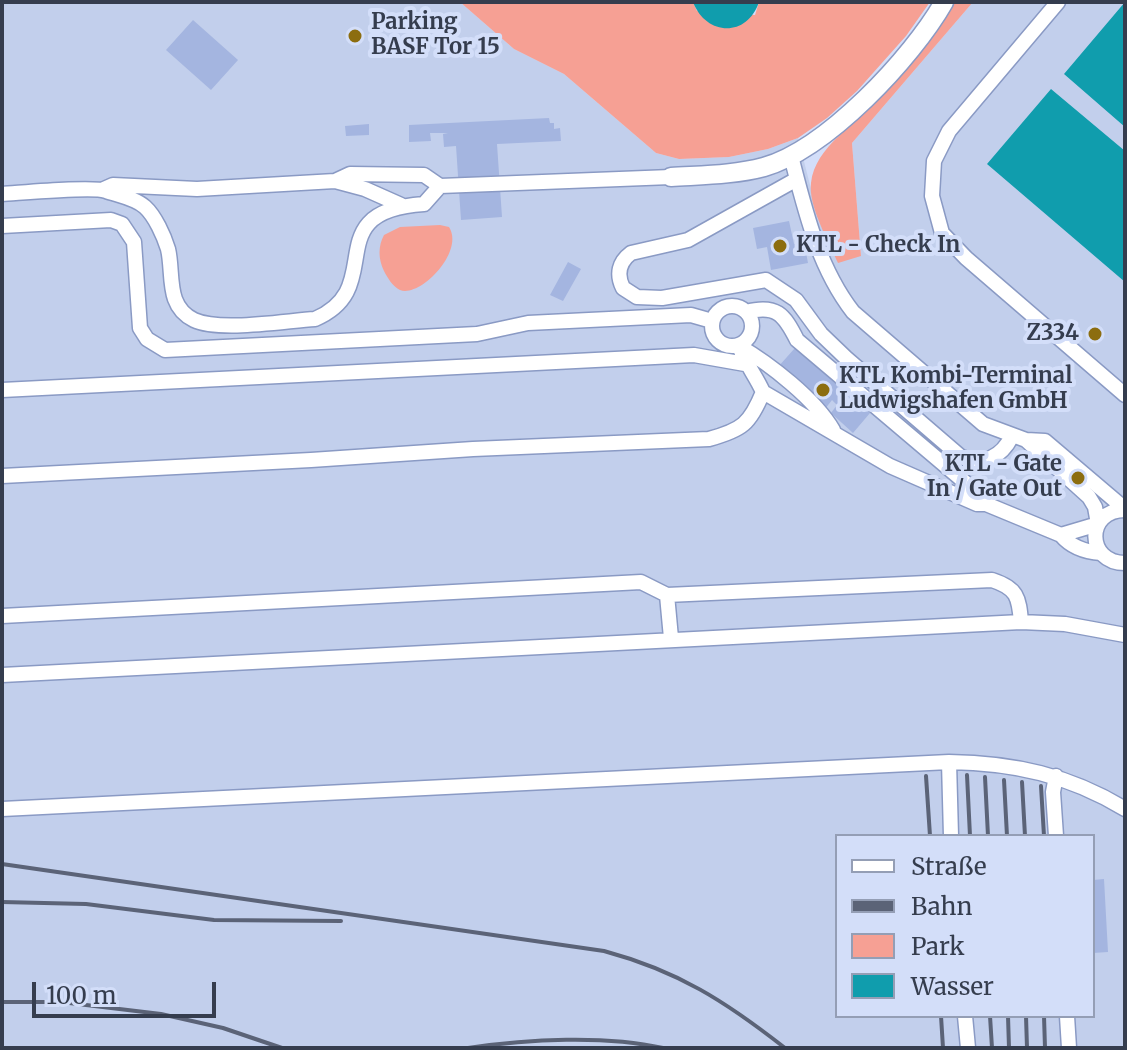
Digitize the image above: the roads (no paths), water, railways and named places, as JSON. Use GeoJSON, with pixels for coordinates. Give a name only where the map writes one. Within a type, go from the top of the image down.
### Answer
{"type":"FeatureCollection","features":[{"type":"Feature","properties":{"kind":"street"},"geometry":{"type":"LineString","coordinates":[[335,181],[350,174],[424,175],[440,186],[671,177],[748,170],[791,156],[820,138],[856,109],[929,25],[944,2]]}},
{"type":"Feature","properties":{"kind":"street"},"geometry":{"type":"LineString","coordinates":[[1058,2],[949,131],[934,161],[932,196],[942,233],[966,258],[1125,395]]}},
{"type":"Feature","properties":{"kind":"street"},"geometry":{"type":"LineString","coordinates":[[791,156],[808,223],[841,296],[853,312],[983,424],[1019,438],[1045,441],[1125,510]]}},
{"type":"Feature","properties":{"kind":"street"},"geometry":{"type":"LineString","coordinates":[[797,179],[688,240],[631,253],[620,265],[619,280],[628,293],[647,298],[766,280],[796,300],[821,334],[846,358],[961,457],[974,462],[994,458],[1019,438]]}},
{"type":"Feature","properties":{"kind":"street"},"geometry":{"type":"LineString","coordinates":[[2,194],[104,189],[113,185],[197,189],[335,181],[365,189],[401,205]]}},
{"type":"Feature","properties":{"kind":"street"},"geometry":{"type":"LineString","coordinates":[[104,189],[144,206],[168,249],[170,284],[185,315],[215,326],[315,319],[330,313],[350,286],[358,239],[371,219],[382,211],[401,205],[424,204],[440,186]]}},
{"type":"Feature","properties":{"kind":"street"},"geometry":{"type":"LineString","coordinates":[[2,226],[111,220],[122,224],[134,242],[140,328],[147,339],[165,350],[477,334],[528,323],[691,315],[712,321]]}},
{"type":"Feature","properties":{"kind":"street"},"geometry":{"type":"LineString","coordinates":[[739,346],[751,334],[752,322],[741,308],[720,309],[712,321],[715,337],[723,345],[739,346],[757,356],[824,415],[834,432]]}},
{"type":"Feature","properties":{"kind":"street"},"geometry":{"type":"LineString","coordinates":[[746,312],[762,308],[783,316],[797,340],[980,495],[986,504]]}},
{"type":"Feature","properties":{"kind":"street"},"geometry":{"type":"LineString","coordinates":[[694,355],[715,337]]}},
{"type":"Feature","properties":{"kind":"street"},"geometry":{"type":"LineString","coordinates":[[739,346],[745,364],[763,392],[890,466],[977,504],[986,504],[1061,535],[1068,543],[1090,553],[1101,553]]}},
{"type":"Feature","properties":{"kind":"street"},"geometry":{"type":"LineString","coordinates":[[2,390],[694,355],[745,364]]}},
{"type":"Feature","properties":{"kind":"street"},"geometry":{"type":"LineString","coordinates":[[2,476],[488,448],[709,439],[734,432],[746,424],[755,413],[763,392]]}},
{"type":"Feature","properties":{"kind":"street"},"geometry":{"type":"LineString","coordinates":[[1019,438],[1089,497],[1095,507],[1098,524],[1095,539],[1101,553],[1112,561],[1125,563]]}},
{"type":"Feature","properties":{"kind":"street"},"geometry":{"type":"LineString","coordinates":[[1061,535],[1098,524],[1110,513],[1125,510]]}},
{"type":"Feature","properties":{"kind":"street"},"geometry":{"type":"LineString","coordinates":[[2,616],[641,582],[667,595],[992,580],[1008,585],[1019,599],[1021,622]]}},
{"type":"Feature","properties":{"kind":"street"},"geometry":{"type":"LineString","coordinates":[[667,595],[671,638]]}},
{"type":"Feature","properties":{"kind":"street"},"geometry":{"type":"LineString","coordinates":[[2,675],[1021,622],[1065,624],[1125,635]]}},
{"type":"Feature","properties":{"kind":"street"},"geometry":{"type":"LineString","coordinates":[[949,762],[951,834]]}},
{"type":"Feature","properties":{"kind":"street"},"geometry":{"type":"LineString","coordinates":[[2,809],[949,762],[992,763],[1056,776],[1101,794],[1125,809]]}},
{"type":"Feature","properties":{"kind":"street"},"geometry":{"type":"LineString","coordinates":[[1056,776],[1053,792],[1056,834]]}},
{"type":"Feature","properties":{"kind":"street"},"geometry":{"type":"LineString","coordinates":[[965,1018],[968,1048]]}},
{"type":"Feature","properties":{"kind":"street"},"geometry":{"type":"LineString","coordinates":[[1067,1018],[1069,1048]]}},
{"type":"Feature","properties":{"kind":"water"},"geometry":{"type":"Polygon","coordinates":[[[693,2],[759,2],[745,22],[726,28],[707,21],[693,2]]]}},
{"type":"Feature","properties":{"kind":"water"},"geometry":{"type":"Polygon","coordinates":[[[1125,2],[1125,127],[1064,74],[1125,2]]]}},
{"type":"Feature","properties":{"kind":"water"},"geometry":{"type":"Polygon","coordinates":[[[1051,89],[1125,151],[1125,282],[987,164],[1051,89]]]}},
{"type":"Feature","properties":{"kind":"railway"},"geometry":{"type":"LineString","coordinates":[[967,775],[970,834]]}},
{"type":"Feature","properties":{"kind":"railway"},"geometry":{"type":"LineString","coordinates":[[926,776],[930,834]]}},
{"type":"Feature","properties":{"kind":"railway"},"geometry":{"type":"LineString","coordinates":[[985,777],[988,834]]}},
{"type":"Feature","properties":{"kind":"railway"},"geometry":{"type":"LineString","coordinates":[[1004,780],[1007,834]]}},
{"type":"Feature","properties":{"kind":"railway"},"geometry":{"type":"LineString","coordinates":[[1022,782],[1025,834]]}},
{"type":"Feature","properties":{"kind":"railway"},"geometry":{"type":"LineString","coordinates":[[1041,786],[1044,834]]}},
{"type":"Feature","properties":{"kind":"railway"},"geometry":{"type":"LineString","coordinates":[[2,864],[604,951],[655,968],[700,989],[785,1048]]}},
{"type":"Feature","properties":{"kind":"railway"},"geometry":{"type":"LineString","coordinates":[[2,902],[86,904],[214,920],[341,921]]}},
{"type":"Feature","properties":{"kind":"railway"},"geometry":{"type":"LineString","coordinates":[[2,1002],[61,1002],[161,1014],[223,1028],[282,1048]]}},
{"type":"Feature","properties":{"kind":"railway"},"geometry":{"type":"LineString","coordinates":[[941,1018],[943,1048]]}},
{"type":"Feature","properties":{"kind":"railway"},"geometry":{"type":"LineString","coordinates":[[990,1018],[992,1048]]}},
{"type":"Feature","properties":{"kind":"railway"},"geometry":{"type":"LineString","coordinates":[[1008,1018],[1009,1048]]}},
{"type":"Feature","properties":{"kind":"railway"},"geometry":{"type":"LineString","coordinates":[[1026,1018],[1027,1048]]}},
{"type":"Feature","properties":{"kind":"railway"},"geometry":{"type":"LineString","coordinates":[[1044,1018],[1045,1048]]}},
{"type":"Feature","properties":{"kind":"railway"},"geometry":{"type":"LineString","coordinates":[[468,1048],[566,1040],[616,1041],[663,1048]]}},
{"type":"Feature","properties":{"kind":"place","name":"Parking BASF Tor 15"},"geometry":{"type":"Point","coordinates":[355,36]}},
{"type":"Feature","properties":{"kind":"place","name":"KTL - Check In"},"geometry":{"type":"Point","coordinates":[780,246]}},
{"type":"Feature","properties":{"kind":"place","name":"Z334"},"geometry":{"type":"Point","coordinates":[1095,334]}},
{"type":"Feature","properties":{"kind":"place","name":"KTL Kombi-Terminal Ludwigshafen GmbH"},"geometry":{"type":"Point","coordinates":[823,390]}},
{"type":"Feature","properties":{"kind":"place","name":"KTL - Gate In / Gate Out"},"geometry":{"type":"Point","coordinates":[1078,478]}}]}
